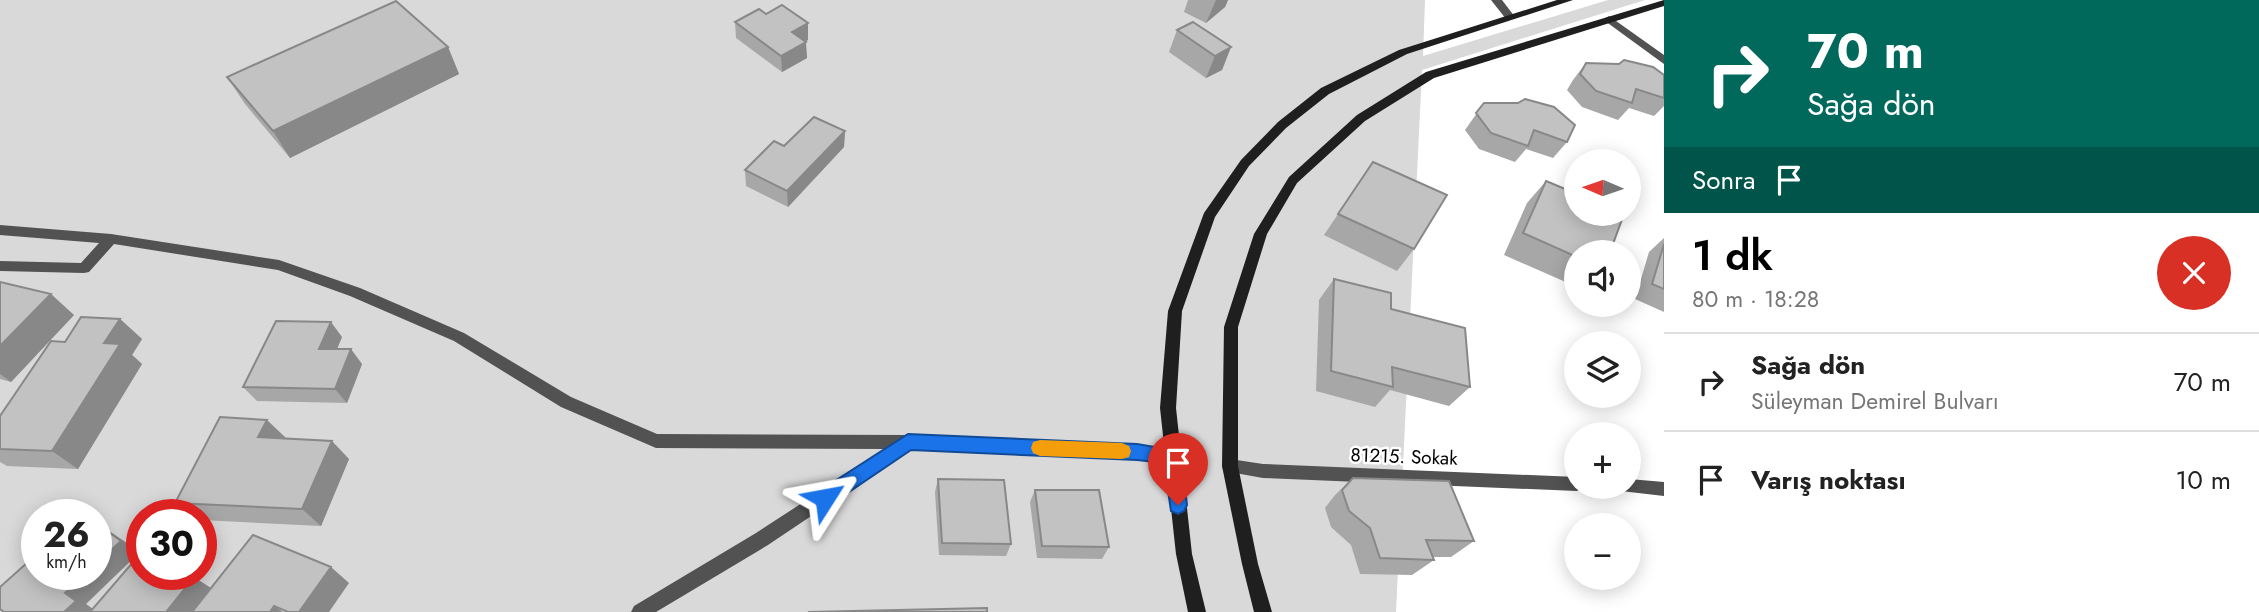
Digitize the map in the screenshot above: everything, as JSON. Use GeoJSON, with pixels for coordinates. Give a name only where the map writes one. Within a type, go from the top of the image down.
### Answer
{"type":"FeatureCollection","features":[{"type":"Feature","properties":{"kind":"main road"},"geometry":{"type":"LineString","coordinates":[[1197,612],[1184,554],[1168,408],[1175,311],[1209,216],[1245,163],[1282,125],[1325,91],[1403,52],[1568,0]]}},
{"type":"Feature","properties":{"kind":"main road"},"geometry":{"type":"LineString","coordinates":[[1264,612],[1250,564],[1230,466],[1231,327],[1261,234],[1293,180],[1361,118],[1430,75],[1664,3]]}},
{"type":"Feature","properties":{"kind":"street"},"geometry":{"type":"LineString","coordinates":[[1496,0],[1510,17]]}},
{"type":"Feature","properties":{"kind":"street"},"geometry":{"type":"LineString","coordinates":[[1609,19],[1664,60]]}},
{"type":"Feature","properties":{"kind":"street"},"geometry":{"type":"LineString","coordinates":[[0,230],[111,239],[279,265],[355,292],[459,337],[566,402],[656,441],[908,442],[1137,452],[1172,456]]}},
{"type":"Feature","properties":{"kind":"street"},"geometry":{"type":"LineString","coordinates":[[0,266],[84,268],[111,239]]}},
{"type":"Feature","properties":{"kind":"street"},"geometry":{"type":"LineString","coordinates":[[640,612],[762,539],[908,442]]}},
{"type":"Feature","properties":{"kind":"street","name":"81215. Sokak"},"geometry":{"type":"LineString","coordinates":[[1230,466],[1263,471],[1564,483]]}},
{"type":"Feature","properties":{"kind":"street"},"geometry":{"type":"LineString","coordinates":[[1641,487],[1664,489]]}},
{"type":"Feature","properties":{"kind":"shaded area"},"geometry":{"type":"Polygon","coordinates":[[[0,0],[1425,0],[1423,56],[1608,0],[1645,0],[1422,70],[1396,612],[0,612],[0,0]]]}},
{"type":"Feature","properties":{"kind":"building"},"geometry":{"type":"Polygon","coordinates":[[[396,1],[448,47],[273,131],[227,77],[396,1]]]}},
{"type":"Feature","properties":{"kind":"building"},"geometry":{"type":"Polygon","coordinates":[[[782,5],[808,23],[792,32],[806,42],[781,56],[735,22],[759,9],[766,14],[782,5]]]}},
{"type":"Feature","properties":{"kind":"building"},"geometry":{"type":"Polygon","coordinates":[[[1193,22],[1231,47],[1215,56],[1177,30],[1193,22]]]}},
{"type":"Feature","properties":{"kind":"building"},"geometry":{"type":"Polygon","coordinates":[[[1624,60],[1653,67],[1664,75],[1664,98],[1636,89],[1632,103],[1596,91],[1580,74],[1586,63],[1619,64],[1624,60]]]}},
{"type":"Feature","properties":{"kind":"building"},"geometry":{"type":"Polygon","coordinates":[[[1525,99],[1554,107],[1575,125],[1567,142],[1534,130],[1528,146],[1491,133],[1476,113],[1484,103],[1518,103],[1525,99]]]}},
{"type":"Feature","properties":{"kind":"building"},"geometry":{"type":"Polygon","coordinates":[[[814,117],[845,131],[787,191],[745,170],[774,141],[784,146],[814,117]]]}},
{"type":"Feature","properties":{"kind":"building"},"geometry":{"type":"Polygon","coordinates":[[[1373,162],[1447,195],[1414,249],[1338,214],[1373,162]]]}},
{"type":"Feature","properties":{"kind":"building"},"geometry":{"type":"Polygon","coordinates":[[[1546,181],[1564,189],[1564,226],[1620,226],[1614,240],[1564,240],[1564,251],[1523,233],[1546,181]]]}},
{"type":"Feature","properties":{"kind":"building"},"geometry":{"type":"Polygon","coordinates":[[[1664,244],[1664,289],[1652,284],[1664,244]]]}},
{"type":"Feature","properties":{"kind":"building"},"geometry":{"type":"Polygon","coordinates":[[[1334,279],[1391,293],[1391,309],[1465,328],[1470,387],[1392,367],[1393,387],[1331,371],[1334,279]]]}},
{"type":"Feature","properties":{"kind":"building"},"geometry":{"type":"Polygon","coordinates":[[[0,282],[51,294],[0,346],[0,282]]]}},
{"type":"Feature","properties":{"kind":"building"},"geometry":{"type":"Polygon","coordinates":[[[81,317],[120,319],[104,343],[120,344],[52,451],[0,449],[0,416],[51,341],[65,342],[81,317]]]}},
{"type":"Feature","properties":{"kind":"building"},"geometry":{"type":"Polygon","coordinates":[[[276,321],[331,322],[319,349],[351,349],[335,389],[243,387],[276,321]]]}},
{"type":"Feature","properties":{"kind":"building"},"geometry":{"type":"Polygon","coordinates":[[[220,417],[267,420],[258,437],[332,441],[302,509],[217,505],[217,499],[177,499],[220,417]]]}},
{"type":"Feature","properties":{"kind":"building"},"geometry":{"type":"Polygon","coordinates":[[[1353,478],[1449,481],[1474,541],[1426,540],[1434,560],[1380,558],[1370,528],[1349,511],[1342,490],[1353,478]]]}},
{"type":"Feature","properties":{"kind":"building"},"geometry":{"type":"Polygon","coordinates":[[[938,479],[1004,480],[1011,544],[942,543],[938,479]]]}},
{"type":"Feature","properties":{"kind":"building"},"geometry":{"type":"Polygon","coordinates":[[[1035,490],[1099,490],[1109,547],[1042,546],[1035,490]]]}},
{"type":"Feature","properties":{"kind":"building"},"geometry":{"type":"Polygon","coordinates":[[[112,535],[121,541],[112,549],[112,535]]]}},
{"type":"Feature","properties":{"kind":"building"},"geometry":{"type":"Polygon","coordinates":[[[253,535],[331,567],[299,612],[288,612],[274,606],[270,612],[192,612],[209,590],[217,590],[217,580],[253,535]]]}},
{"type":"Feature","properties":{"kind":"building"},"geometry":{"type":"Polygon","coordinates":[[[21,568],[21,590],[68,590],[65,593],[76,601],[64,612],[4,612],[0,609],[0,587],[21,568]]]}},
{"type":"Feature","properties":{"kind":"building"},"geometry":{"type":"Polygon","coordinates":[[[126,570],[126,590],[184,590],[166,612],[90,612],[109,590],[112,590],[126,570]]]}},
{"type":"Feature","properties":{"kind":"building"},"geometry":{"type":"Polygon","coordinates":[[[987,608],[987,612],[808,612],[987,608]]]}},
{"type":"Feature","properties":{"kind":"slow traffic"},"geometry":{"type":"LineString","coordinates":[[1040,448],[1122,451]]}},
{"type":"Feature","properties":{"kind":"route"},"geometry":{"type":"LineString","coordinates":[[825,498],[908,442],[1137,452],[1172,456],[1178,505]]}}]}
